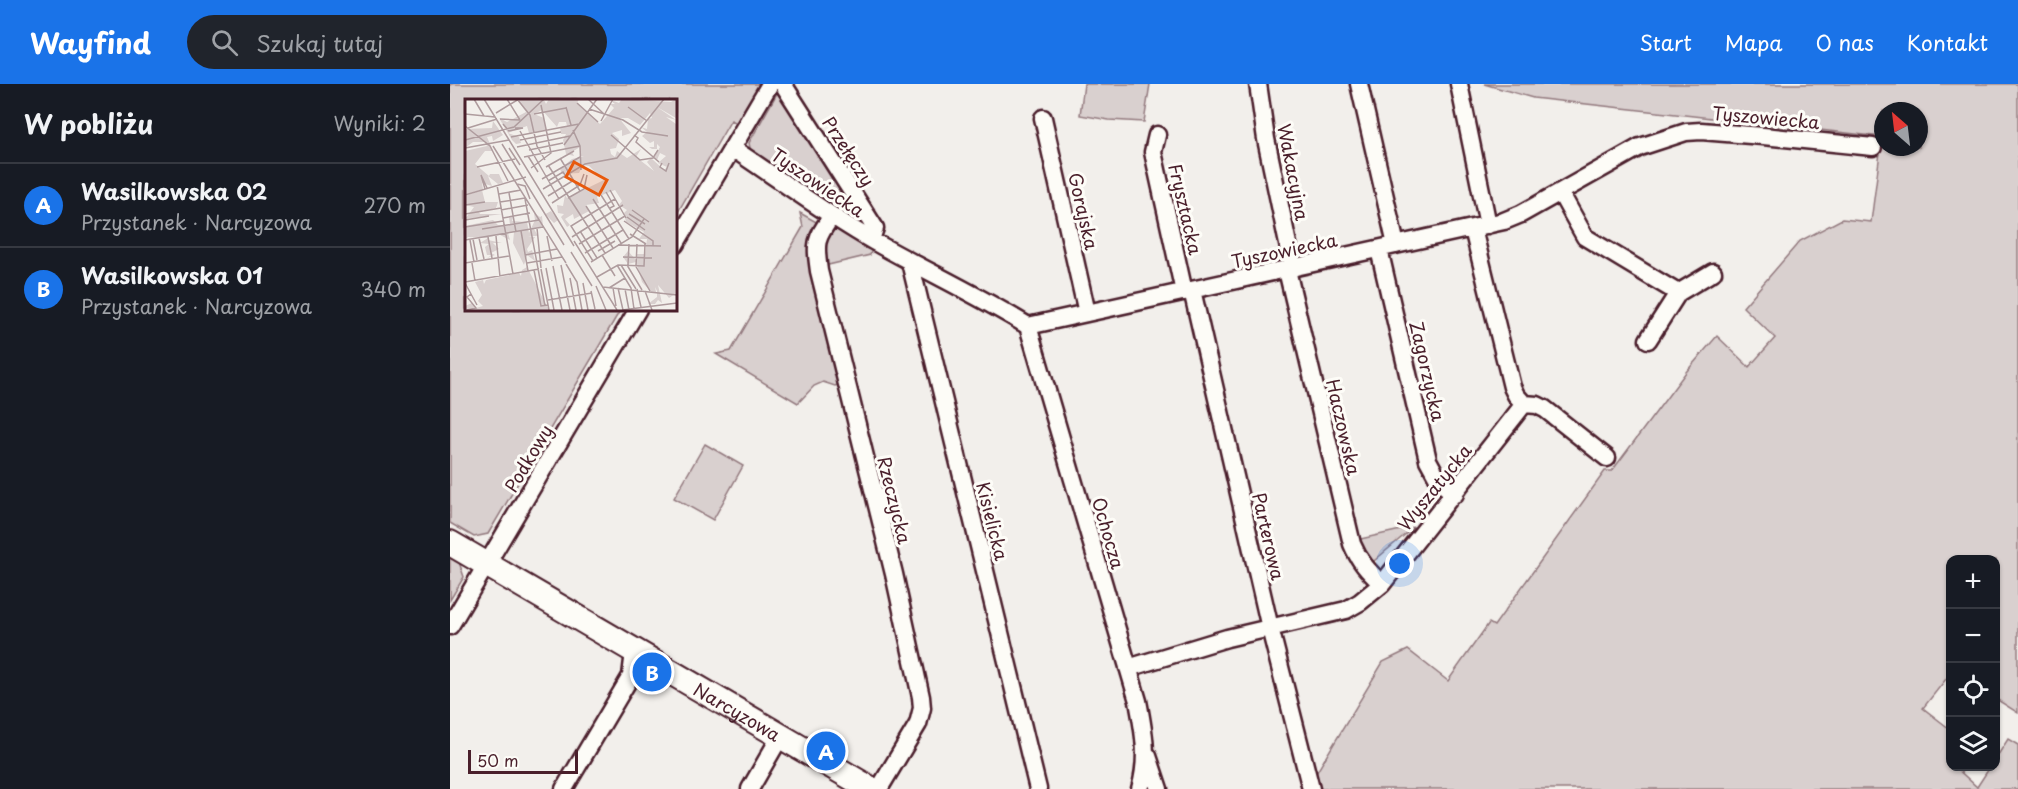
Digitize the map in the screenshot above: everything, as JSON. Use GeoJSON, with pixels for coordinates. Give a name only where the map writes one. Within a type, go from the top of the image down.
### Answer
{"type":"FeatureCollection","features":[{"type":"Feature","properties":{"kind":"street"},"geometry":{"type":"LineString","coordinates":[[676,243],[770,84]]}},
{"type":"Feature","properties":{"kind":"street","name":"Przełęczy"},"geometry":{"type":"LineString","coordinates":[[783,84],[875,228],[871,240]]}},
{"type":"Feature","properties":{"kind":"street","name":"Wakacyjna"},"geometry":{"type":"LineString","coordinates":[[1258,84],[1290,269]]}},
{"type":"Feature","properties":{"kind":"street"},"geometry":{"type":"LineString","coordinates":[[1359,84],[1396,245]]}},
{"type":"Feature","properties":{"kind":"street"},"geometry":{"type":"LineString","coordinates":[[1459,84],[1480,227],[1512,387],[1524,404],[1538,405],[1545,409],[1607,458]]}},
{"type":"Feature","properties":{"kind":"street","name":"Gorajska"},"geometry":{"type":"LineString","coordinates":[[1043,118],[1087,313]]}},
{"type":"Feature","properties":{"kind":"street","name":"Tyszowiecka"},"geometry":{"type":"LineString","coordinates":[[732,148],[871,240],[985,299],[1028,326],[1480,227],[1521,214],[1640,147],[1686,132],[1763,135],[1872,147]]}},
{"type":"Feature","properties":{"kind":"street","name":"Frysztacka"},"geometry":{"type":"LineString","coordinates":[[1157,135],[1153,152],[1188,291]]}},
{"type":"Feature","properties":{"kind":"street"},"geometry":{"type":"LineString","coordinates":[[1560,192],[1585,237],[1678,293]]}},
{"type":"Feature","properties":{"kind":"street","name":"Rzeczycka"},"geometry":{"type":"LineString","coordinates":[[832,216],[818,237],[816,248],[819,271],[903,615],[922,708],[918,724],[879,789]]}},
{"type":"Feature","properties":{"kind":"street","name":"Zagorzycka"},"geometry":{"type":"LineString","coordinates":[[1379,249],[1428,460],[1440,482],[1455,494]]}},
{"type":"Feature","properties":{"kind":"street","name":"Kisielicka"},"geometry":{"type":"LineString","coordinates":[[910,262],[1038,789]]}},
{"type":"Feature","properties":{"kind":"street","name":"Haczowska"},"geometry":{"type":"LineString","coordinates":[[1290,269],[1352,544],[1358,559],[1366,570],[1382,584]]}},
{"type":"Feature","properties":{"kind":"street"},"geometry":{"type":"LineString","coordinates":[[1648,340],[1678,293],[1713,272]]}},
{"type":"Feature","properties":{"kind":"street","name":"Parterowa"},"geometry":{"type":"LineString","coordinates":[[1188,291],[1311,789]]}},
{"type":"Feature","properties":{"kind":"street","name":"Podkowy"},"geometry":{"type":"LineString","coordinates":[[450,626],[637,310]]}},
{"type":"Feature","properties":{"kind":"street","name":"Ochocza"},"geometry":{"type":"LineString","coordinates":[[1028,326],[1138,701],[1146,752],[1159,789]]}},
{"type":"Feature","properties":{"kind":"street","name":"Wyszatycka"},"geometry":{"type":"LineString","coordinates":[[1128,668],[1227,638],[1346,610],[1360,602],[1382,584],[1524,404]]}},
{"type":"Feature","properties":{"kind":"street","name":"Narcyzowa"},"geometry":{"type":"LineString","coordinates":[[450,543],[871,789]]}},
{"type":"Feature","properties":{"kind":"street"},"geometry":{"type":"LineString","coordinates":[[564,789],[631,676],[633,660],[638,652]]}},
{"type":"Feature","properties":{"kind":"street"},"geometry":{"type":"LineString","coordinates":[[750,789],[780,737]]}},
{"type":"Feature","properties":{"kind":"street","name":"Ochocza"},"geometry":{"type":"LineString","coordinates":[[1140,789],[1146,752]]}},
{"type":"Feature","properties":{"kind":"shaded area"},"geometry":{"type":"Polygon","coordinates":[[[450,84],[763,84],[739,124],[731,120],[676,215],[676,99],[465,99],[465,310],[620,310],[488,534],[474,537],[450,523],[450,84]]]}},
{"type":"Feature","properties":{"kind":"shaded area"},"geometry":{"type":"Polygon","coordinates":[[[1084,84],[1150,84],[1144,122],[1109,120],[1080,115],[1084,84]]]}},
{"type":"Feature","properties":{"kind":"shaded area"},"geometry":{"type":"Polygon","coordinates":[[[1484,84],[2018,84],[2018,713],[2000,702],[2000,555],[1946,555],[1946,679],[1923,708],[1946,726],[1946,771],[1959,771],[1977,787],[1987,771],[2000,771],[2000,752],[2008,739],[2018,745],[2018,789],[1319,789],[1315,775],[1383,662],[1408,650],[1448,681],[1489,623],[1494,626],[1605,471],[1612,471],[1686,372],[1717,336],[1749,367],[1775,338],[1743,307],[1800,241],[1842,219],[1871,222],[1880,156],[1928,156],[1928,102],[1874,102],[1874,136],[1533,98],[1484,84]]]}},
{"type":"Feature","properties":{"kind":"shaded area"},"geometry":{"type":"Polygon","coordinates":[[[780,88],[846,195],[835,202],[820,191],[751,153],[749,143],[780,88]]]}},
{"type":"Feature","properties":{"kind":"shaded area"},"geometry":{"type":"Polygon","coordinates":[[[800,213],[820,224],[807,246],[842,383],[835,386],[823,382],[814,386],[798,403],[716,354],[731,351],[803,227],[800,213]]]}},
{"type":"Feature","properties":{"kind":"shaded area"},"geometry":{"type":"Polygon","coordinates":[[[834,227],[872,249],[870,255],[824,266],[820,240],[834,227]]]}},
{"type":"Feature","properties":{"kind":"shaded area"},"geometry":{"type":"Polygon","coordinates":[[[705,444],[743,466],[713,520],[674,498],[705,444]]]}},
{"type":"Feature","properties":{"kind":"shaded area"},"geometry":{"type":"Polygon","coordinates":[[[1414,527],[1368,566],[1356,540],[1414,527]]]}},
{"type":"Feature","properties":{"kind":"shaded area"},"geometry":{"type":"Polygon","coordinates":[[[450,556],[459,562],[464,577],[450,600],[450,556]]]}},
{"type":"Feature","properties":{"kind":"place","name":"Wasilkowska 01"},"geometry":{"type":"Point","coordinates":[652,672]}},
{"type":"Feature","properties":{"kind":"place","name":"Wasilkowska 02"},"geometry":{"type":"Point","coordinates":[826,751]}}]}
